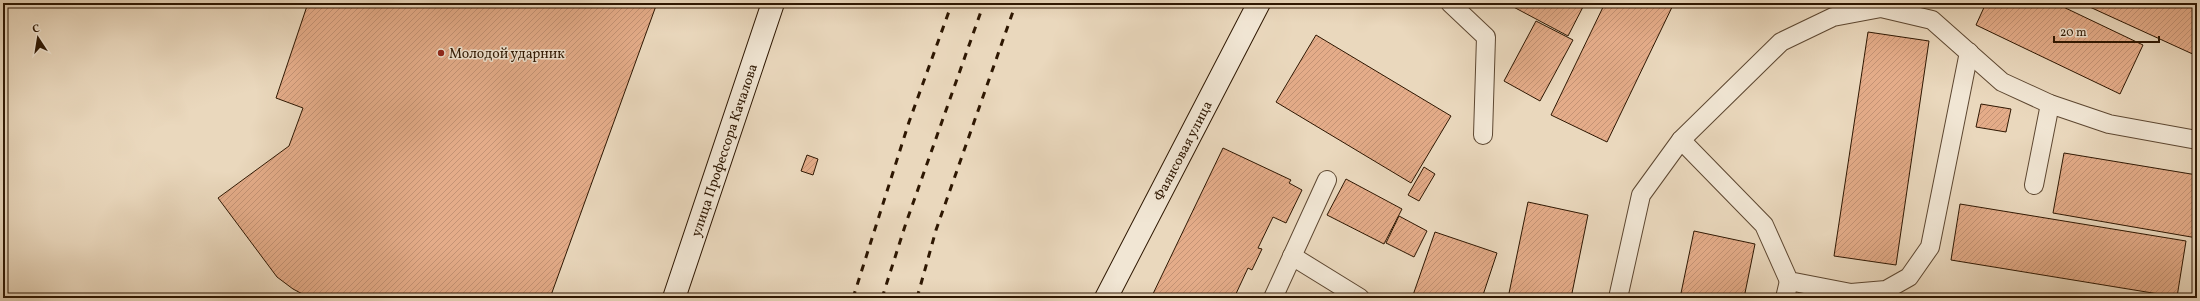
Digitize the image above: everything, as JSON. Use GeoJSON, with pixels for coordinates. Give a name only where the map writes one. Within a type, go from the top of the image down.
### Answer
{"type":"FeatureCollection","features":[{"type":"Feature","properties":{"kind":"street","name":"улица Профессора Качалова"},"geometry":{"type":"LineString","coordinates":[[674,298],[773,3]]}},
{"type":"Feature","properties":{"kind":"street","name":"Фаянсовая улица"},"geometry":{"type":"LineString","coordinates":[[1106,298],[1259,3]]}},
{"type":"Feature","properties":{"kind":"lane"},"geometry":{"type":"LineString","coordinates":[[1450,3],[1486,37],[1482,135]]}},
{"type":"Feature","properties":{"kind":"lane"},"geometry":{"type":"LineString","coordinates":[[1618,298],[1641,194],[1681,140],[1781,42],[1832,17],[1881,8],[1932,20],[2002,82],[2050,104],[2109,124],[2197,140]]}},
{"type":"Feature","properties":{"kind":"lane"},"geometry":{"type":"LineString","coordinates":[[1681,140],[1764,225],[1787,289],[1851,294],[1888,294],[1909,277],[1930,247],[1969,52]]}},
{"type":"Feature","properties":{"kind":"lane"},"geometry":{"type":"LineString","coordinates":[[2034,185],[2050,104]]}},
{"type":"Feature","properties":{"kind":"lane"},"geometry":{"type":"LineString","coordinates":[[1273,298],[1326,180]]}},
{"type":"Feature","properties":{"kind":"lane"},"geometry":{"type":"LineString","coordinates":[[1292,256],[1342,293],[1360,298]]}},
{"type":"Feature","properties":{"kind":"building"},"geometry":{"type":"Polygon","coordinates":[[[308,3],[657,3],[550,298],[310,298],[293,289],[277,277],[218,198],[289,146],[303,108],[276,98],[308,3]]]}},
{"type":"Feature","properties":{"kind":"building"},"geometry":{"type":"Polygon","coordinates":[[[1506,3],[1585,3],[1568,36],[1506,3]]]}},
{"type":"Feature","properties":{"kind":"building"},"geometry":{"type":"Polygon","coordinates":[[[1605,3],[1674,3],[1607,142],[1551,115],[1605,3]]]}},
{"type":"Feature","properties":{"kind":"building"},"geometry":{"type":"Polygon","coordinates":[[[1986,3],[2055,3],[2143,45],[2120,94],[1976,25],[1986,3]]]}},
{"type":"Feature","properties":{"kind":"building"},"geometry":{"type":"Polygon","coordinates":[[[2081,3],[2197,3],[2197,56],[2081,3]]]}},
{"type":"Feature","properties":{"kind":"building"},"geometry":{"type":"Polygon","coordinates":[[[1536,21],[1573,40],[1540,101],[1504,81],[1536,21]]]}},
{"type":"Feature","properties":{"kind":"building"},"geometry":{"type":"Polygon","coordinates":[[[1868,32],[1929,41],[1896,265],[1834,256],[1868,32]]]}},
{"type":"Feature","properties":{"kind":"building"},"geometry":{"type":"Polygon","coordinates":[[[1316,35],[1451,116],[1411,183],[1276,102],[1316,35]]]}},
{"type":"Feature","properties":{"kind":"building"},"geometry":{"type":"Polygon","coordinates":[[[1981,104],[2011,109],[2006,132],[1976,127],[1981,104]]]}},
{"type":"Feature","properties":{"kind":"building"},"geometry":{"type":"Polygon","coordinates":[[[1223,148],[1291,180],[1289,183],[1302,190],[1286,223],[1273,217],[1258,248],[1262,249],[1252,270],[1248,268],[1234,298],[1151,298],[1223,148]]]}},
{"type":"Feature","properties":{"kind":"building"},"geometry":{"type":"Polygon","coordinates":[[[2064,153],[2197,175],[2197,238],[2053,213],[2064,153]]]}},
{"type":"Feature","properties":{"kind":"building"},"geometry":{"type":"Polygon","coordinates":[[[807,155],[818,159],[813,175],[801,171],[807,155]]]}},
{"type":"Feature","properties":{"kind":"building"},"geometry":{"type":"Polygon","coordinates":[[[1424,167],[1435,174],[1419,201],[1408,195],[1424,167]]]}},
{"type":"Feature","properties":{"kind":"building"},"geometry":{"type":"Polygon","coordinates":[[[1346,179],[1402,209],[1384,244],[1327,215],[1346,179]]]}},
{"type":"Feature","properties":{"kind":"building"},"geometry":{"type":"Polygon","coordinates":[[[1528,202],[1588,215],[1571,298],[1508,298],[1528,202]]]}},
{"type":"Feature","properties":{"kind":"building"},"geometry":{"type":"Polygon","coordinates":[[[1960,204],[2186,241],[2177,297],[1951,260],[1960,204]]]}},
{"type":"Feature","properties":{"kind":"building"},"geometry":{"type":"Polygon","coordinates":[[[1399,216],[1427,231],[1414,257],[1386,243],[1399,216]]]}},
{"type":"Feature","properties":{"kind":"building"},"geometry":{"type":"Polygon","coordinates":[[[1694,231],[1755,244],[1744,298],[1680,298],[1694,231]]]}},
{"type":"Feature","properties":{"kind":"building"},"geometry":{"type":"Polygon","coordinates":[[[1435,232],[1497,253],[1482,298],[1412,298],[1435,232]]]}},
{"type":"Feature","properties":{"kind":"railway"},"geometry":{"type":"LineString","coordinates":[[853,298],[909,122],[952,3]]}},
{"type":"Feature","properties":{"kind":"railway"},"geometry":{"type":"LineString","coordinates":[[882,298],[906,223],[984,3]]}},
{"type":"Feature","properties":{"kind":"railway"},"geometry":{"type":"LineString","coordinates":[[917,298],[936,230],[1016,3]]}},
{"type":"Feature","properties":{"kind":"place","name":"Молодой ударник"},"geometry":{"type":"Point","coordinates":[441,53]}}]}
